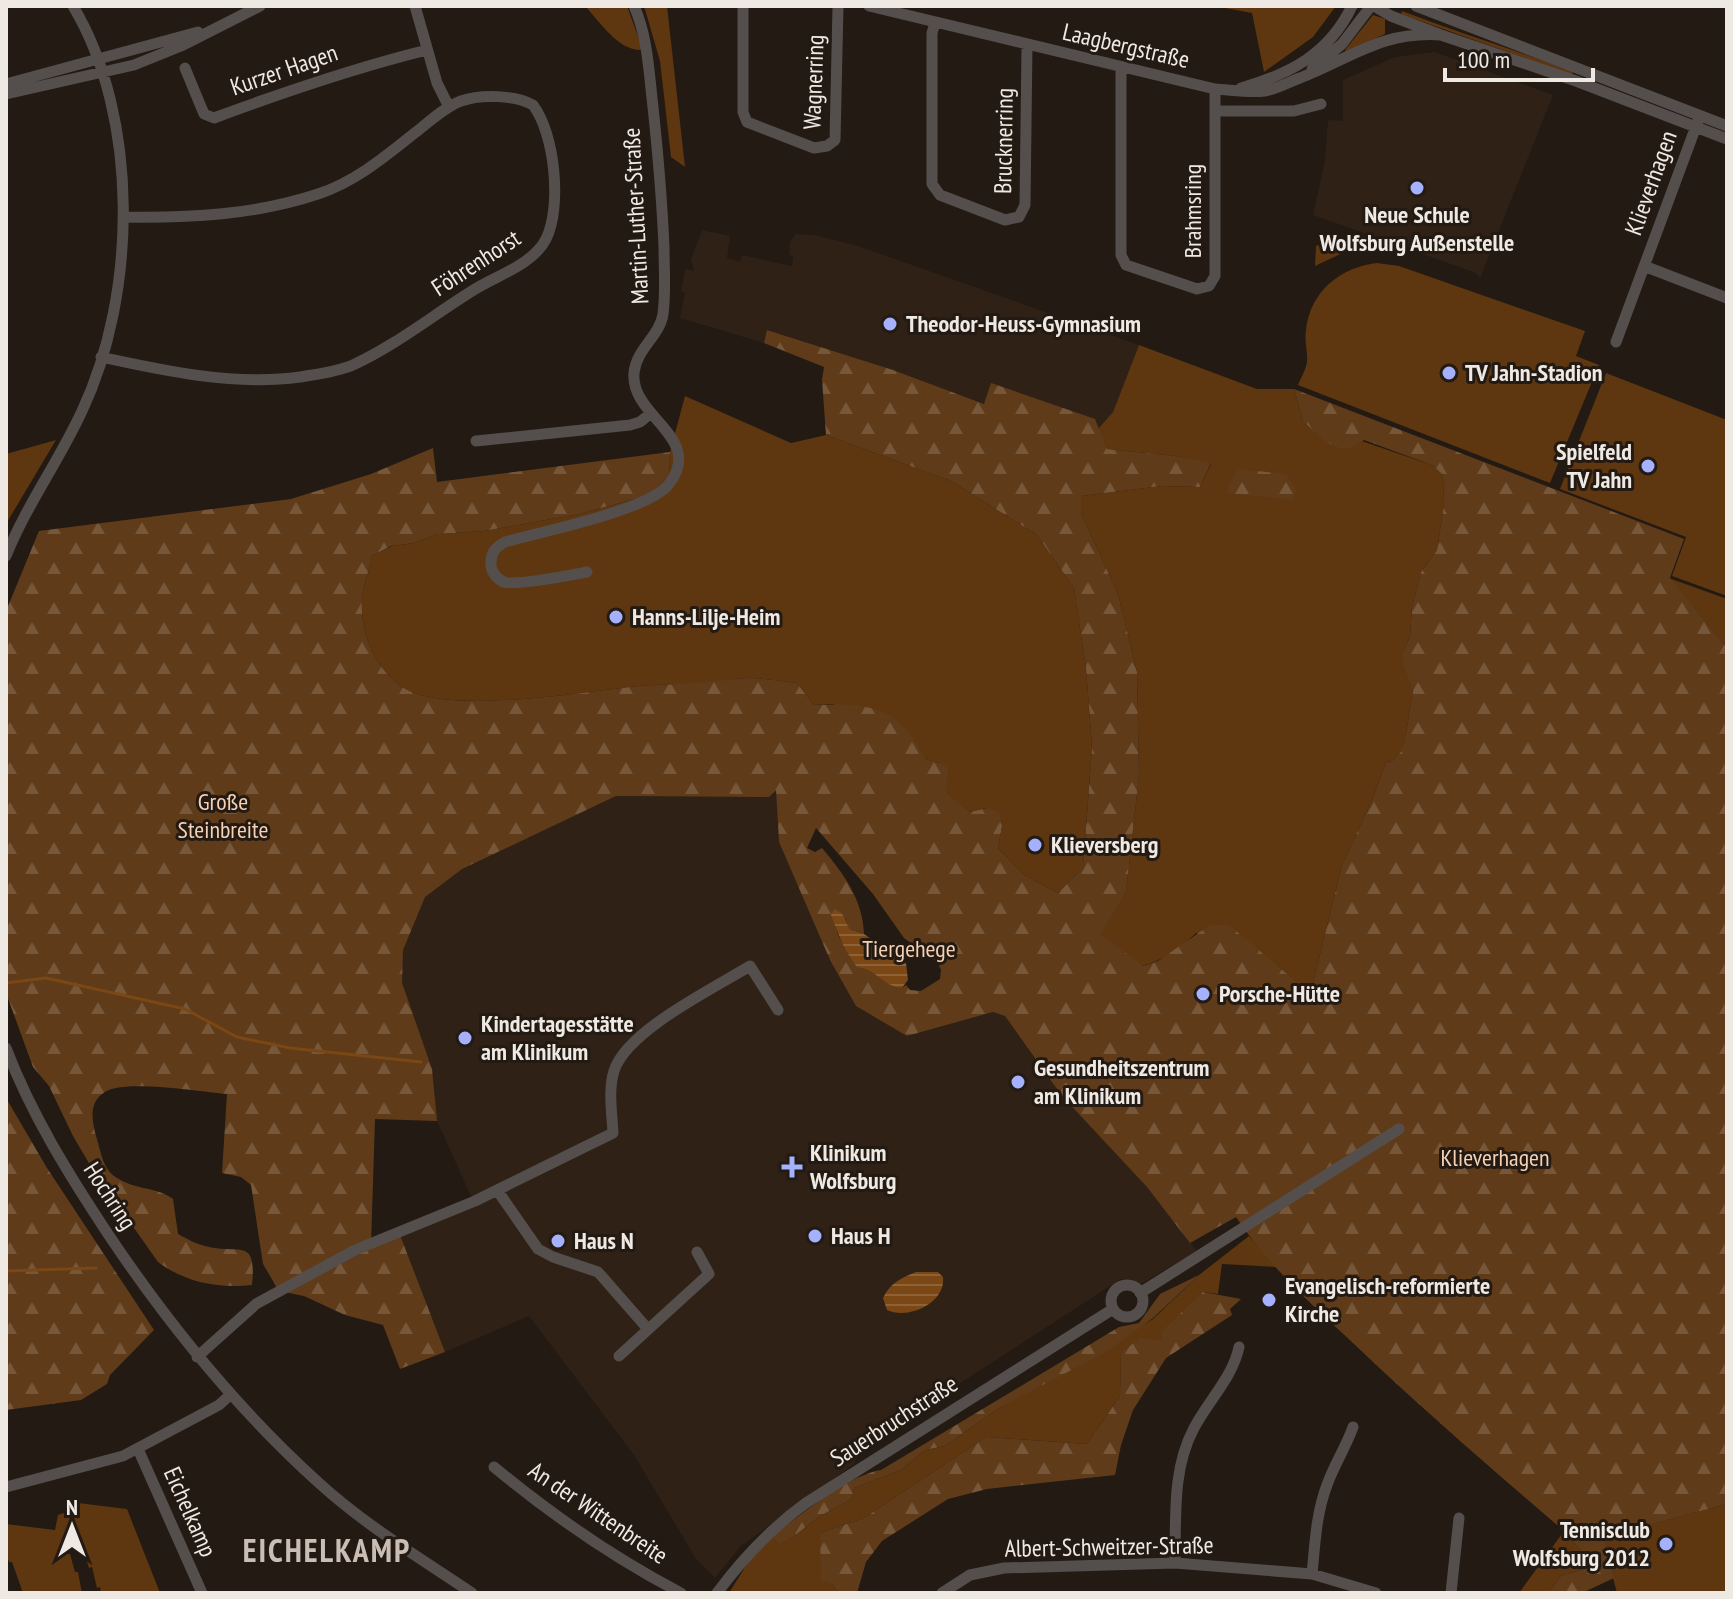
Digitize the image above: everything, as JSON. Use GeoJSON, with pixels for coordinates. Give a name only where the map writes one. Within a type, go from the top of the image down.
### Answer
{"type":"FeatureCollection","features":[{"type":"Feature","properties":{"kind":"street"},"geometry":{"type":"LineString","coordinates":[[6,556],[84,408],[101,357],[118,285],[124,217],[120,158],[99,59],[88,31],[73,6]]}},
{"type":"Feature","properties":{"kind":"street"},"geometry":{"type":"LineString","coordinates":[[6,94],[134,65],[260,6]]}},
{"type":"Feature","properties":{"kind":"street"},"geometry":{"type":"LineString","coordinates":[[415,6],[437,83],[449,107]]}},
{"type":"Feature","properties":{"kind":"street","name":"Martin-Luther-Straße"},"geometry":{"type":"LineString","coordinates":[[587,572],[509,583],[497,577],[490,561],[493,552],[505,542],[643,503],[664,490],[676,472],[677,447],[638,396],[634,375],[640,354],[663,319],[665,288],[662,189],[647,59],[640,18],[634,6]]}},
{"type":"Feature","properties":{"kind":"street","name":"Wagnerring"},"geometry":{"type":"LineString","coordinates":[[743,6],[743,112],[747,122],[814,148],[827,146],[835,140],[838,6]]}},
{"type":"Feature","properties":{"kind":"street","name":"Laagbergstraße"},"geometry":{"type":"LineString","coordinates":[[869,6],[1121,68],[1215,89],[1233,90],[1266,91],[1332,66],[1390,38],[1411,34],[1441,35]]}},
{"type":"Feature","properties":{"kind":"street","name":"Laagbergstraße"},"geometry":{"type":"LineString","coordinates":[[1233,90],[1283,74],[1311,59],[1338,31],[1352,6]]}},
{"type":"Feature","properties":{"kind":"street"},"geometry":{"type":"LineString","coordinates":[[1373,6],[1441,35],[1576,81],[1698,121],[1727,126]]}},
{"type":"Feature","properties":{"kind":"street","name":"Laagbergstraße"},"geometry":{"type":"LineString","coordinates":[[1298,78],[1342,44],[1373,6]]}},
{"type":"Feature","properties":{"kind":"street"},"geometry":{"type":"LineString","coordinates":[[1416,6],[1698,121],[1727,139]]}},
{"type":"Feature","properties":{"kind":"street","name":"Brucknerring"},"geometry":{"type":"LineString","coordinates":[[935,23],[932,33],[932,184],[940,195],[1005,220],[1019,217],[1025,205],[1027,45]]}},
{"type":"Feature","properties":{"kind":"street"},"geometry":{"type":"LineString","coordinates":[[6,84],[216,28]]}},
{"type":"Feature","properties":{"kind":"street","name":"Kurzer Hagen"},"geometry":{"type":"LineString","coordinates":[[185,68],[204,114],[214,118],[330,77],[427,50]]}},
{"type":"Feature","properties":{"kind":"street","name":"Brahmsring"},"geometry":{"type":"LineString","coordinates":[[1121,68],[1121,255],[1126,265],[1197,289],[1209,286],[1215,276],[1215,89]]}},
{"type":"Feature","properties":{"kind":"street","name":"Föhrenhorst"},"geometry":{"type":"LineString","coordinates":[[101,357],[155,369],[225,377],[297,377],[349,367],[397,342],[473,290],[538,251],[550,228],[554,169],[547,129],[533,105],[515,98],[470,99],[449,107],[348,181],[316,195],[243,212],[124,217]]}},
{"type":"Feature","properties":{"kind":"street"},"geometry":{"type":"LineString","coordinates":[[1215,111],[1294,111],[1321,104]]}},
{"type":"Feature","properties":{"kind":"street","name":"Klieverhagen"},"geometry":{"type":"LineString","coordinates":[[1616,342],[1698,121]]}},
{"type":"Feature","properties":{"kind":"street","name":"Klieverhagen"},"geometry":{"type":"LineString","coordinates":[[1644,266],[1727,298]]}},
{"type":"Feature","properties":{"kind":"street"},"geometry":{"type":"LineString","coordinates":[[476,441],[630,425],[651,413]]}},
{"type":"Feature","properties":{"kind":"street"},"geometry":{"type":"LineString","coordinates":[[197,1357],[232,1324],[271,1295],[355,1250],[475,1201],[613,1133],[611,1094],[615,1067],[626,1048],[643,1033],[750,966],[778,1010]]}},
{"type":"Feature","properties":{"kind":"street","name":"Hochring"},"geometry":{"type":"LineString","coordinates":[[6,1048],[27,1097],[73,1180],[153,1300],[197,1357],[230,1395],[321,1484],[369,1522],[472,1593]]}},
{"type":"Feature","properties":{"kind":"street","name":"Sauerbruchstraße"},"geometry":{"type":"LineString","coordinates":[[1140,1293],[1399,1129]]}},
{"type":"Feature","properties":{"kind":"street"},"geometry":{"type":"LineString","coordinates":[[497,1190],[538,1249],[598,1272],[647,1328]]}},
{"type":"Feature","properties":{"kind":"street"},"geometry":{"type":"LineString","coordinates":[[619,1356],[709,1274],[697,1252]]}},
{"type":"Feature","properties":{"kind":"street","name":"Sauerbruchstraße"},"geometry":{"type":"LineString","coordinates":[[1131,1285],[1140,1293],[1142,1305],[1135,1314],[1123,1316],[1113,1309],[1111,1297],[1119,1287],[1131,1285]]}},
{"type":"Feature","properties":{"kind":"street","name":"Sauerbruchstraße"},"geometry":{"type":"LineString","coordinates":[[717,1593],[744,1556],[779,1523],[906,1438],[1113,1309]]}},
{"type":"Feature","properties":{"kind":"street"},"geometry":{"type":"LineString","coordinates":[[1175,1563],[1178,1473],[1192,1431],[1236,1365],[1239,1347]]}},
{"type":"Feature","properties":{"kind":"street","name":"Eichelkamp"},"geometry":{"type":"LineString","coordinates":[[6,1487],[97,1464],[138,1449],[219,1405],[230,1395]]}},
{"type":"Feature","properties":{"kind":"street"},"geometry":{"type":"LineString","coordinates":[[1312,1574],[1317,1517],[1327,1483],[1346,1449],[1353,1427]]}},
{"type":"Feature","properties":{"kind":"street","name":"Eichelkamp"},"geometry":{"type":"LineString","coordinates":[[138,1449],[202,1593]]}},
{"type":"Feature","properties":{"kind":"street","name":"An der Wittenbreite"},"geometry":{"type":"LineString","coordinates":[[494,1467],[583,1534],[633,1567],[681,1593]]}},
{"type":"Feature","properties":{"kind":"street"},"geometry":{"type":"LineString","coordinates":[[1451,1593],[1459,1518]]}},
{"type":"Feature","properties":{"kind":"street","name":"Albert-Schweitzer-Straße"},"geometry":{"type":"LineString","coordinates":[[942,1593],[970,1575],[1004,1568],[1175,1563],[1312,1574],[1376,1593]]}},
{"type":"Feature","properties":{"kind":"shaded area"},"geometry":{"type":"Polygon","coordinates":[[[585,6],[627,6],[643,50],[618,41],[585,6]]]}},
{"type":"Feature","properties":{"kind":"shaded area"},"geometry":{"type":"Polygon","coordinates":[[[644,6],[667,6],[685,167],[671,157],[660,61],[644,6]]]}},
{"type":"Feature","properties":{"kind":"shaded area"},"geometry":{"type":"Polygon","coordinates":[[[1214,6],[1336,6],[1313,37],[1264,72],[1252,13],[1214,6]]]}},
{"type":"Feature","properties":{"kind":"shaded area"},"geometry":{"type":"Polygon","coordinates":[[[1402,11],[1573,72],[1572,75],[1401,14],[1402,11]]]}},
{"type":"Feature","properties":{"kind":"shaded area"},"geometry":{"type":"Polygon","coordinates":[[[1373,15],[1385,19],[1385,34],[1346,52],[1345,50],[1373,15]]]}},
{"type":"Feature","properties":{"kind":"shaded area","name":"Neue Schule Wolfsburg Außenstelle"},"geometry":{"type":"Polygon","coordinates":[[[1435,52],[1553,95],[1480,278],[1476,273],[1313,215],[1325,161],[1328,120],[1343,121],[1343,80],[1395,57],[1435,52]]]}},
{"type":"Feature","properties":{"kind":"shaded area","name":"Theodor-Heuss-Gymnasium"},"geometry":{"type":"Polygon","coordinates":[[[702,230],[730,236],[727,258],[740,262],[742,255],[792,266],[790,242],[796,234],[814,235],[858,246],[1139,345],[1113,412],[1098,429],[1046,427],[893,370],[768,330],[764,343],[680,318],[685,293],[681,292],[685,269],[694,271],[691,259],[702,230]]]}},
{"type":"Feature","properties":{"kind":"shaded area"},"geometry":{"type":"Polygon","coordinates":[[[1340,236],[1349,239],[1351,249],[1315,266],[1316,246],[1340,236]]]}},
{"type":"Feature","properties":{"kind":"shaded area","name":"TV Jahn-Stadion"},"geometry":{"type":"Polygon","coordinates":[[[1363,265],[1399,266],[1585,331],[1576,356],[1599,365],[1550,483],[1298,385],[1307,362],[1309,316],[1320,293],[1339,276],[1363,265]]]}},
{"type":"Feature","properties":{"kind":"shaded area"},"geometry":{"type":"Polygon","coordinates":[[[1139,345],[1257,389],[1294,389],[1303,421],[1432,465],[1443,475],[1444,504],[1437,550],[1421,572],[1412,607],[1410,637],[1403,652],[1413,690],[1401,753],[1386,762],[1342,865],[1312,987],[1300,986],[1278,967],[1196,933],[1171,953],[1142,966],[1100,934],[1126,892],[1139,776],[1137,672],[1118,594],[1081,513],[1081,496],[1161,486],[1200,487],[1211,464],[1175,456],[1107,449],[1098,429],[1113,412],[1139,345]]]}},
{"type":"Feature","properties":{"kind":"shaded area","name":"Spielfeld TV Jahn"},"geometry":{"type":"Polygon","coordinates":[[[1606,373],[1727,420],[1727,596],[1672,576],[1686,537],[1560,489],[1606,373]]]}},
{"type":"Feature","properties":{"kind":"shaded area"},"geometry":{"type":"Polygon","coordinates":[[[685,396],[791,443],[826,435],[951,481],[1037,535],[1074,588],[1086,668],[1092,747],[1083,868],[1058,893],[1024,875],[998,848],[1002,826],[987,808],[970,812],[945,793],[940,763],[925,759],[833,704],[814,705],[797,683],[743,678],[478,701],[418,694],[398,684],[381,666],[366,634],[362,610],[372,556],[392,546],[414,543],[438,534],[484,531],[579,514],[638,498],[669,472],[670,452],[685,396]]]}},
{"type":"Feature","properties":{"kind":"shaded area"},"geometry":{"type":"Polygon","coordinates":[[[56,440],[6,524],[6,454],[56,440]]]}},
{"type":"Feature","properties":{"kind":"shaded area"},"geometry":{"type":"Polygon","coordinates":[[[1669,578],[1727,599],[1727,648],[1669,578]]]}},
{"type":"Feature","properties":{"kind":"shaded area","name":"Klinikum Wolfsburg"},"geometry":{"type":"Polygon","coordinates":[[[776,789],[779,842],[830,960],[907,1036],[993,1012],[1005,1016],[1062,1096],[1147,1187],[1197,1251],[1141,1284],[1121,1279],[862,1447],[854,1464],[740,1547],[715,1578],[696,1559],[634,1455],[529,1316],[445,1352],[400,1235],[475,1205],[437,1121],[375,1118],[374,936],[462,868],[616,796],[768,797],[776,789]]]}},
{"type":"Feature","properties":{"kind":"shaded area"},"geometry":{"type":"Polygon","coordinates":[[[834,909],[846,920],[849,929],[864,934],[906,963],[908,980],[902,988],[857,967],[831,915],[834,909]]]}},
{"type":"Feature","properties":{"kind":"shaded area"},"geometry":{"type":"Polygon","coordinates":[[[1249,1236],[1276,1267],[1222,1264],[1218,1294],[1203,1292],[1162,1341],[1121,1353],[1120,1396],[1087,1444],[986,1437],[864,1518],[820,1533],[832,1584],[839,1593],[729,1593],[752,1556],[772,1536],[789,1540],[820,1516],[852,1499],[854,1488],[901,1470],[925,1450],[945,1446],[999,1408],[1153,1319],[1199,1275],[1249,1236]]]}},
{"type":"Feature","properties":{"kind":"shaded area"},"geometry":{"type":"Polygon","coordinates":[[[916,1272],[938,1272],[943,1277],[938,1295],[915,1311],[896,1313],[887,1310],[883,1298],[889,1288],[916,1272]]]}},
{"type":"Feature","properties":{"kind":"shaded area"},"geometry":{"type":"Polygon","coordinates":[[[78,1503],[127,1509],[160,1593],[101,1593],[80,1539],[65,1543],[75,1572],[78,1572],[82,1593],[23,1593],[6,1553],[6,1524],[55,1530],[58,1515],[79,1508],[78,1503]]]}},
{"type":"Feature","properties":{"kind":"shaded area","name":"Tennisclub Wolfsburg 2012"},"geometry":{"type":"Polygon","coordinates":[[[1727,1504],[1727,1593],[1617,1593],[1602,1537],[1727,1504]]]}},
{"type":"Feature","properties":{"kind":"shaded area"},"geometry":{"type":"Polygon","coordinates":[[[1564,1531],[1583,1553],[1590,1567],[1561,1576],[1548,1593],[1519,1593],[1564,1531]]]}},
{"type":"Feature","properties":{"kind":"green space","name":"Große Steinbreite"},"geometry":{"type":"Polygon","coordinates":[[[767,330],[893,370],[984,404],[991,383],[1095,419],[1107,449],[1211,463],[1200,487],[1161,486],[1081,496],[1081,513],[1118,594],[1137,672],[1139,776],[1126,892],[1101,934],[1143,966],[1158,961],[1210,925],[1229,925],[1300,985],[1312,987],[1342,865],[1386,762],[1392,761],[1401,752],[1406,733],[1413,690],[1403,663],[1403,652],[1410,637],[1412,607],[1421,572],[1437,550],[1444,504],[1443,475],[1432,465],[1364,440],[1351,448],[1340,448],[1326,442],[1303,421],[1294,389],[1684,539],[1670,578],[1727,648],[1727,1504],[1603,1537],[1614,1578],[1582,1593],[1548,1593],[1561,1576],[1590,1567],[1583,1553],[1564,1531],[1431,1415],[1322,1314],[1276,1268],[1236,1217],[1190,1243],[1147,1187],[1062,1096],[1005,1016],[993,1012],[907,1036],[856,1006],[830,960],[779,842],[776,790],[769,797],[616,796],[462,869],[425,897],[403,950],[402,983],[432,1069],[437,1121],[375,1119],[371,1244],[400,1235],[445,1352],[400,1369],[383,1325],[345,1315],[304,1296],[279,1291],[263,1264],[251,1185],[241,1177],[222,1173],[227,1094],[164,1087],[129,1087],[105,1092],[96,1101],[93,1118],[96,1136],[108,1170],[124,1182],[173,1199],[178,1234],[205,1246],[237,1249],[249,1254],[253,1270],[252,1285],[227,1286],[202,1282],[179,1275],[158,1262],[93,1170],[49,1086],[33,1067],[6,993],[6,611],[39,531],[291,499],[371,474],[433,448],[437,482],[670,452],[669,473],[656,489],[638,498],[579,514],[484,531],[438,534],[414,543],[391,546],[372,556],[362,610],[366,634],[381,666],[398,684],[418,694],[478,701],[743,678],[797,683],[814,705],[862,706],[895,719],[910,734],[925,759],[948,768],[946,793],[970,812],[987,808],[999,812],[1002,826],[998,848],[1024,875],[1058,893],[1083,868],[1092,747],[1086,668],[1074,588],[1037,535],[951,481],[826,435],[824,367],[764,343],[767,330]],[[816,828],[807,848],[815,852],[822,848],[845,878],[863,922],[864,934],[849,929],[845,918],[835,925],[844,945],[867,967],[902,988],[906,985],[910,990],[921,991],[940,979],[938,963],[904,938],[873,894],[816,828]]]}},
{"type":"Feature","properties":{"kind":"green space"},"geometry":{"type":"Polygon","coordinates":[[[1237,469],[1286,474],[1296,491],[1294,500],[1226,493],[1237,469]]]}},
{"type":"Feature","properties":{"kind":"green space"},"geometry":{"type":"Polygon","coordinates":[[[6,1098],[47,1168],[154,1330],[110,1375],[107,1384],[81,1400],[6,1410],[6,1098]]]}},
{"type":"Feature","properties":{"kind":"green space"},"geometry":{"type":"Polygon","coordinates":[[[1199,1275],[1153,1318],[1106,1352],[999,1408],[945,1446],[925,1450],[901,1470],[854,1488],[852,1499],[820,1516],[789,1540],[778,1543],[772,1536],[839,1488],[881,1470],[1119,1327],[1139,1323],[1160,1294],[1199,1275]]]}},
{"type":"Feature","properties":{"kind":"green space"},"geometry":{"type":"Polygon","coordinates":[[[1203,1292],[1241,1299],[1230,1309],[1232,1315],[1166,1358],[1133,1410],[1115,1475],[987,1489],[948,1499],[882,1541],[866,1562],[857,1593],[839,1593],[832,1584],[821,1580],[820,1533],[864,1518],[986,1437],[1087,1444],[1120,1396],[1121,1353],[1140,1338],[1162,1341],[1162,1331],[1203,1292]]]}},
{"type":"Feature","properties":{"kind":"waterway"},"geometry":{"type":"LineString","coordinates":[[6,983],[46,978],[185,1009],[237,1037],[290,1048],[421,1062]]}},
{"type":"Feature","properties":{"kind":"waterway"},"geometry":{"type":"LineString","coordinates":[[6,1271],[96,1268]]}},
{"type":"Feature","properties":{"kind":"place","name":"Neue Schule Wolfsburg Außenstelle"},"geometry":{"type":"Point","coordinates":[1417,188]}},
{"type":"Feature","properties":{"kind":"place","name":"Theodor-Heuss-Gymnasium"},"geometry":{"type":"Point","coordinates":[890,324]}},
{"type":"Feature","properties":{"kind":"place","name":"TV Jahn-Stadion"},"geometry":{"type":"Point","coordinates":[1449,373]}},
{"type":"Feature","properties":{"kind":"place","name":"Spielfeld TV Jahn"},"geometry":{"type":"Point","coordinates":[1648,466]}},
{"type":"Feature","properties":{"kind":"place","name":"Hanns-Lilje-Heim"},"geometry":{"type":"Point","coordinates":[616,617]}},
{"type":"Feature","properties":{"kind":"place","name":"Klieversberg"},"geometry":{"type":"Point","coordinates":[1035,845]}},
{"type":"Feature","properties":{"kind":"place","name":"Porsche-Hütte"},"geometry":{"type":"Point","coordinates":[1203,994]}},
{"type":"Feature","properties":{"kind":"place","name":"Kindertagesstätte am Klinikum"},"geometry":{"type":"Point","coordinates":[465,1038]}},
{"type":"Feature","properties":{"kind":"place","name":"Gesundheitszentrum am Klinikum"},"geometry":{"type":"Point","coordinates":[1018,1082]}},
{"type":"Feature","properties":{"kind":"place","name":"Klinikum Wolfsburg"},"geometry":{"type":"Point","coordinates":[792,1167]}},
{"type":"Feature","properties":{"kind":"place","name":"Haus H"},"geometry":{"type":"Point","coordinates":[815,1236]}},
{"type":"Feature","properties":{"kind":"place","name":"Haus N"},"geometry":{"type":"Point","coordinates":[558,1241]}},
{"type":"Feature","properties":{"kind":"place","name":"Evangelisch-reformierte Kirche"},"geometry":{"type":"Point","coordinates":[1269,1300]}},
{"type":"Feature","properties":{"kind":"place","name":"Tennisclub Wolfsburg 2012"},"geometry":{"type":"Point","coordinates":[1666,1544]}},
{"type":"Feature","properties":{"kind":"district","name":"EICHELKAMP"},"geometry":{"type":"Point","coordinates":[327,1551]}},
{"type":"Feature","properties":{"kind":"park label","name":"Tiergehege"},"geometry":{"type":"Point","coordinates":[909,949]}}]}
